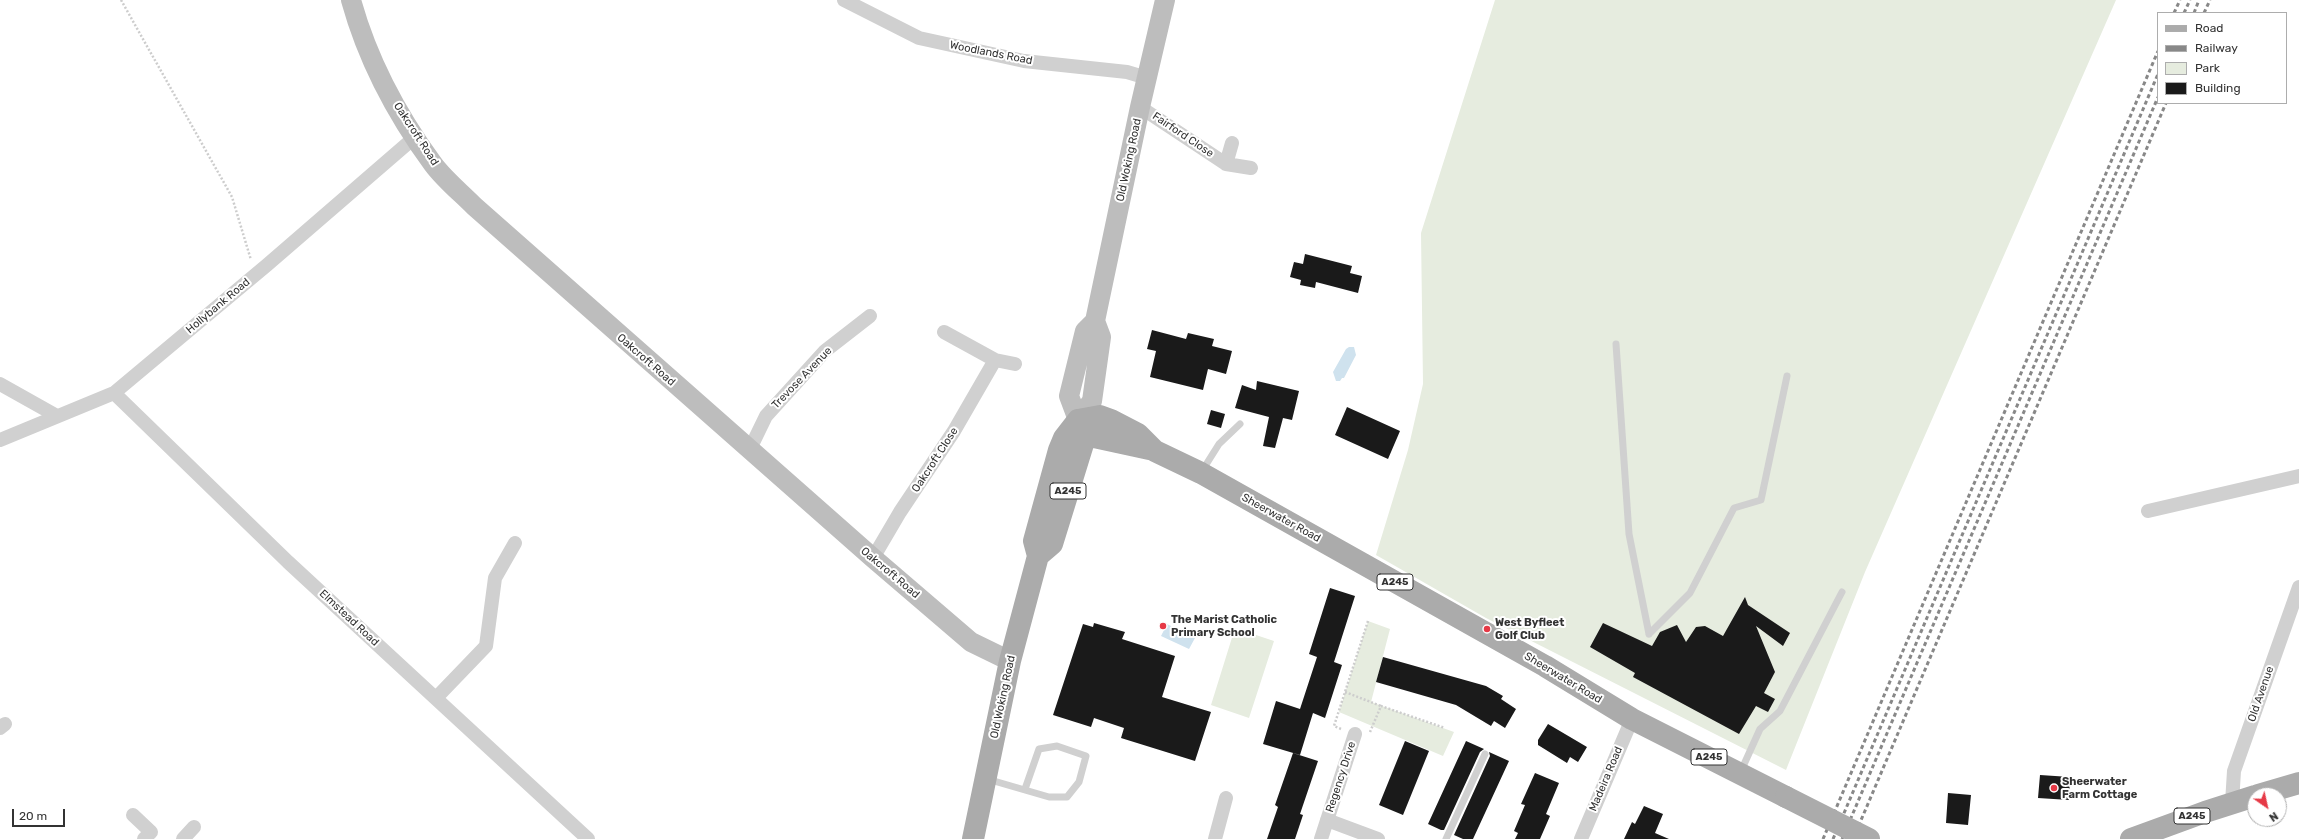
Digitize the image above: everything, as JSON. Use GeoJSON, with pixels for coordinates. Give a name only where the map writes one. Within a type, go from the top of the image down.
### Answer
{"type":"FeatureCollection","features":[{"type":"Feature","properties":{"kind":"main road","name":"Oakcroft Road"},"geometry":{"type":"LineString","coordinates":[[351,0],[374,64],[415,137],[434,165],[474,206],[749,451],[971,642],[1010,661]]}},
{"type":"Feature","properties":{"kind":"main road","name":"Old Woking Road"},"geometry":{"type":"LineString","coordinates":[[973,839],[987,779],[1010,661],[1038,556],[1052,544],[1083,444],[1078,420],[1092,401],[1100,337],[1095,321],[1164,0]]}},
{"type":"Feature","properties":{"kind":"main road","name":"Sheerwater Road"},"geometry":{"type":"LineString","coordinates":[[1078,420],[1100,416],[1138,434],[1156,451],[1201,473],[1538,662],[1632,719],[1869,839]]}},
{"type":"Feature","properties":{"kind":"main road"},"geometry":{"type":"LineString","coordinates":[[2285,787],[2299,783]]}},
{"type":"Feature","properties":{"kind":"main road","name":"A245"},"geometry":{"type":"LineString","coordinates":[[2131,839],[2247,798]]}},
{"type":"Feature","properties":{"kind":"street","name":"Woodlands Road"},"geometry":{"type":"LineString","coordinates":[[844,0],[919,38],[1024,60],[1128,72],[1147,78]]}},
{"type":"Feature","properties":{"kind":"street","name":"Fairford Close"},"geometry":{"type":"LineString","coordinates":[[1140,106],[1226,164],[1251,168]]}},
{"type":"Feature","properties":{"kind":"street","name":"Hollybank Road"},"geometry":{"type":"LineString","coordinates":[[0,440],[114,393],[255,275],[415,137]]}},
{"type":"Feature","properties":{"kind":"street","name":"Fairford Close"},"geometry":{"type":"LineString","coordinates":[[1226,164],[1232,143]]}},
{"type":"Feature","properties":{"kind":"street","name":"Trevose Avenue"},"geometry":{"type":"LineString","coordinates":[[749,451],[766,416],[825,352],[870,316]]}},
{"type":"Feature","properties":{"kind":"street"},"geometry":{"type":"LineString","coordinates":[[944,332],[995,360],[1015,364]]}},
{"type":"Feature","properties":{"kind":"street","name":"Oakcroft Close"},"geometry":{"type":"LineString","coordinates":[[873,558],[900,512],[954,431],[995,360]]}},
{"type":"Feature","properties":{"kind":"street"},"geometry":{"type":"LineString","coordinates":[[0,384],[57,416]]}},
{"type":"Feature","properties":{"kind":"street","name":"Elmstead Road"},"geometry":{"type":"LineString","coordinates":[[114,393],[288,562],[588,839]]}},
{"type":"Feature","properties":{"kind":"street"},"geometry":{"type":"LineString","coordinates":[[2148,511],[2299,476]]}},
{"type":"Feature","properties":{"kind":"street"},"geometry":{"type":"LineString","coordinates":[[436,698],[486,646],[495,578],[515,543]]}},
{"type":"Feature","properties":{"kind":"street","name":"Old Avenue"},"geometry":{"type":"LineString","coordinates":[[2232,803],[2234,771],[2299,586]]}},
{"type":"Feature","properties":{"kind":"street","name":"Madeira Road"},"geometry":{"type":"LineString","coordinates":[[1581,839],[1632,719]]}},
{"type":"Feature","properties":{"kind":"street","name":"Regency Drive"},"geometry":{"type":"LineString","coordinates":[[1321,839],[1355,734]]}},
{"type":"Feature","properties":{"kind":"street"},"geometry":{"type":"LineString","coordinates":[[1215,839],[1226,798]]}},
{"type":"Feature","properties":{"kind":"street"},"geometry":{"type":"LineString","coordinates":[[133,815],[151,832],[144,839]]}},
{"type":"Feature","properties":{"kind":"street","name":"Regency Drive"},"geometry":{"type":"LineString","coordinates":[[1327,820],[1378,839]]}},
{"type":"Feature","properties":{"kind":"street"},"geometry":{"type":"LineString","coordinates":[[183,839],[194,826]]}},
{"type":"Feature","properties":{"kind":"lane"},"geometry":{"type":"LineString","coordinates":[[1616,344],[1629,534],[1649,634],[1690,593],[1734,508],[1762,500],[1787,376]]}},
{"type":"Feature","properties":{"kind":"lane"},"geometry":{"type":"LineString","coordinates":[[1201,473],[1219,444],[1240,424]]}},
{"type":"Feature","properties":{"kind":"lane"},"geometry":{"type":"LineString","coordinates":[[1740,773],[1760,729],[1780,711],[1842,592]]}},
{"type":"Feature","properties":{"kind":"lane"},"geometry":{"type":"LineString","coordinates":[[987,779],[1049,797],[1067,797],[1079,782],[1086,756],[1057,746],[1039,749],[1025,789]]}},
{"type":"Feature","properties":{"kind":"lane"},"geometry":{"type":"LineString","coordinates":[[1446,839],[1485,754]]}},
{"type":"Feature","properties":{"kind":"path"},"geometry":{"type":"LineString","coordinates":[[121,0],[232,197],[255,275]]}},
{"type":"Feature","properties":{"kind":"path"},"geometry":{"type":"LineString","coordinates":[[1368,621],[1334,726],[1368,738],[1381,706]]}},
{"type":"Feature","properties":{"kind":"path"},"geometry":{"type":"LineString","coordinates":[[1345,692],[1445,728]]}},
{"type":"Feature","properties":{"kind":"green space","name":"West Byfleet Golf Club"},"geometry":{"type":"Polygon","coordinates":[[[1495,0],[2116,0],[1865,572],[1786,770],[1486,618],[1376,555],[1408,450],[1423,384],[1421,233],[1495,0]]]}},
{"type":"Feature","properties":{"kind":"green space"},"geometry":{"type":"Polygon","coordinates":[[[1368,621],[1390,629],[1371,702],[1454,732],[1443,756],[1339,712],[1368,621]]]}},
{"type":"Feature","properties":{"kind":"green space"},"geometry":{"type":"Polygon","coordinates":[[[1235,628],[1274,641],[1249,718],[1211,705],[1235,628]]]}},
{"type":"Feature","properties":{"kind":"water"},"geometry":{"type":"Polygon","coordinates":[[[1349,347],[1354,347],[1356,355],[1344,378],[1340,381],[1336,381],[1333,372],[1346,349],[1349,347]]]}},
{"type":"Feature","properties":{"kind":"water"},"geometry":{"type":"Polygon","coordinates":[[[1167,624],[1195,638],[1189,649],[1161,636],[1167,624]]]}},
{"type":"Feature","properties":{"kind":"building"},"geometry":{"type":"Polygon","coordinates":[[[1305,254],[1352,266],[1350,273],[1362,276],[1358,293],[1316,282],[1315,288],[1300,285],[1301,280],[1290,277],[1294,262],[1303,264],[1305,254]]]}},
{"type":"Feature","properties":{"kind":"building"},"geometry":{"type":"Polygon","coordinates":[[[1152,330],[1186,339],[1188,333],[1214,339],[1212,346],[1232,351],[1226,374],[1208,369],[1203,390],[1150,377],[1156,351],[1147,349],[1152,330]]]}},
{"type":"Feature","properties":{"kind":"building"},"geometry":{"type":"Polygon","coordinates":[[[1257,381],[1299,391],[1292,420],[1283,418],[1275,448],[1263,446],[1269,417],[1235,408],[1242,385],[1256,390],[1257,381]]]}},
{"type":"Feature","properties":{"kind":"building"},"geometry":{"type":"Polygon","coordinates":[[[1347,407],[1400,431],[1388,459],[1335,435],[1347,407]]]}},
{"type":"Feature","properties":{"kind":"building"},"geometry":{"type":"Polygon","coordinates":[[[1211,410],[1225,414],[1221,428],[1207,424],[1211,410]]]}},
{"type":"Feature","properties":{"kind":"building"},"geometry":{"type":"Polygon","coordinates":[[[1330,588],[1355,596],[1334,662],[1342,665],[1325,718],[1313,713],[1300,755],[1263,744],[1276,701],[1300,709],[1317,657],[1309,654],[1330,588]]]}},
{"type":"Feature","properties":{"kind":"building"},"geometry":{"type":"Polygon","coordinates":[[[1745,597],[1748,605],[1790,633],[1783,646],[1756,626],[1775,672],[1764,693],[1775,699],[1768,712],[1756,706],[1739,734],[1633,677],[1635,673],[1590,647],[1603,623],[1652,646],[1660,632],[1677,625],[1686,642],[1696,627],[1705,626],[1723,636],[1745,597]]]}},
{"type":"Feature","properties":{"kind":"building"},"geometry":{"type":"Polygon","coordinates":[[[1094,623],[1125,632],[1122,639],[1175,656],[1162,697],[1211,712],[1195,761],[1121,738],[1124,728],[1094,718],[1091,727],[1053,715],[1083,624],[1093,627],[1094,623]]]}},
{"type":"Feature","properties":{"kind":"building"},"geometry":{"type":"Polygon","coordinates":[[[1383,657],[1486,686],[1503,696],[1501,699],[1516,709],[1505,728],[1494,721],[1491,726],[1456,705],[1376,682],[1383,657]]]}},
{"type":"Feature","properties":{"kind":"building"},"geometry":{"type":"Polygon","coordinates":[[[1548,724],[1587,747],[1578,762],[1570,757],[1567,763],[1538,745],[1538,740],[1548,724]]]}},
{"type":"Feature","properties":{"kind":"building"},"geometry":{"type":"Polygon","coordinates":[[[1405,741],[1429,751],[1403,815],[1379,805],[1405,741]]]}},
{"type":"Feature","properties":{"kind":"building"},"geometry":{"type":"Polygon","coordinates":[[[1466,741],[1484,749],[1480,752],[1444,830],[1441,830],[1428,824],[1466,741]]]}},
{"type":"Feature","properties":{"kind":"building"},"geometry":{"type":"Polygon","coordinates":[[[1489,752],[1509,761],[1473,839],[1463,839],[1454,835],[1490,756],[1489,752]]]}},
{"type":"Feature","properties":{"kind":"building"},"geometry":{"type":"Polygon","coordinates":[[[1293,753],[1318,761],[1300,814],[1303,815],[1295,839],[1267,839],[1278,807],[1275,805],[1293,753]]]}},
{"type":"Feature","properties":{"kind":"building"},"geometry":{"type":"Polygon","coordinates":[[[1535,773],[1559,783],[1546,814],[1550,816],[1540,839],[1515,839],[1518,833],[1514,831],[1525,805],[1521,804],[1535,773]]]}},
{"type":"Feature","properties":{"kind":"building","name":"Sheerwater Farm Cottage"},"geometry":{"type":"Polygon","coordinates":[[[2040,775],[2070,777],[2069,800],[2038,798],[2040,775]]]}},
{"type":"Feature","properties":{"kind":"building"},"geometry":{"type":"Polygon","coordinates":[[[1948,793],[1971,795],[1968,825],[1946,823],[1948,793]]]}},
{"type":"Feature","properties":{"kind":"building"},"geometry":{"type":"Polygon","coordinates":[[[1644,806],[1663,814],[1655,833],[1669,839],[1624,839],[1632,822],[1635,824],[1644,806]]]}},
{"type":"Feature","properties":{"kind":"railway"},"geometry":{"type":"LineString","coordinates":[[2174,12],[2180,0]]}},
{"type":"Feature","properties":{"kind":"railway"},"geometry":{"type":"LineString","coordinates":[[2184,12],[2190,0]]}},
{"type":"Feature","properties":{"kind":"railway"},"geometry":{"type":"LineString","coordinates":[[2194,12],[2199,0]]}},
{"type":"Feature","properties":{"kind":"railway"},"geometry":{"type":"LineString","coordinates":[[2204,12],[2210,0]]}},
{"type":"Feature","properties":{"kind":"railway"},"geometry":{"type":"LineString","coordinates":[[1823,839],[2157,53]]}},
{"type":"Feature","properties":{"kind":"railway"},"geometry":{"type":"LineString","coordinates":[[1833,839],[2157,76]]}},
{"type":"Feature","properties":{"kind":"railway"},"geometry":{"type":"LineString","coordinates":[[1842,839],[2157,99]]}},
{"type":"Feature","properties":{"kind":"railway"},"geometry":{"type":"LineString","coordinates":[[1853,839],[2166,104]]}},
{"type":"Feature","properties":{"kind":"place","name":"The Marist Catholic Primary School"},"geometry":{"type":"Point","coordinates":[1163,626]}},
{"type":"Feature","properties":{"kind":"place","name":"West Byfleet Golf Club"},"geometry":{"type":"Point","coordinates":[1487,629]}},
{"type":"Feature","properties":{"kind":"place","name":"Sheerwater Farm Cottage"},"geometry":{"type":"Point","coordinates":[2054,788]}}]}
